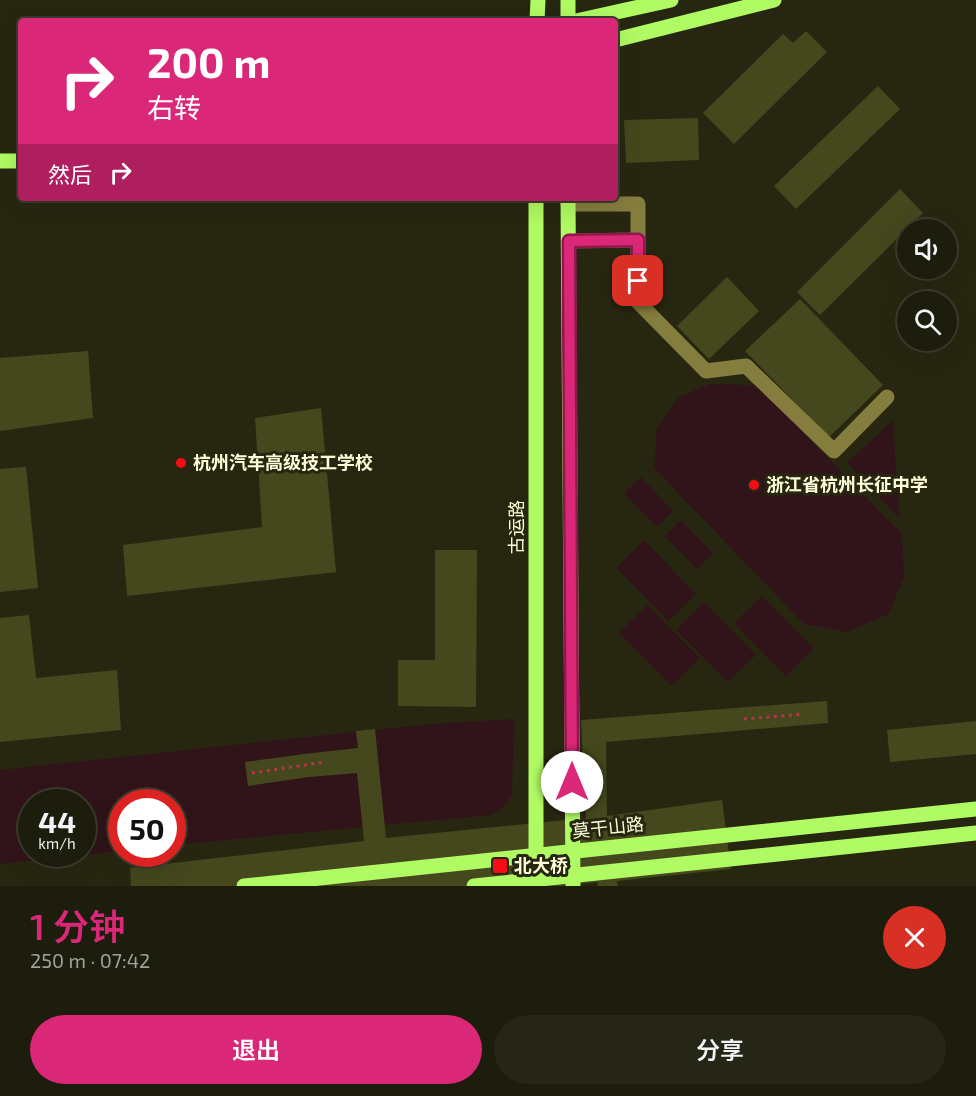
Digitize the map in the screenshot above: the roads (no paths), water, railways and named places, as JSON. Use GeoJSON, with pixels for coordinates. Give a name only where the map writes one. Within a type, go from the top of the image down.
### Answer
{"type":"FeatureCollection","features":[{"type":"Feature","properties":{"kind":"main road"},"geometry":{"type":"LineString","coordinates":[[537,18],[538,0]]}},
{"type":"Feature","properties":{"kind":"main road"},"geometry":{"type":"LineString","coordinates":[[568,0],[568,18]]}},
{"type":"Feature","properties":{"kind":"main road"},"geometry":{"type":"LineString","coordinates":[[590,18],[671,0]]}},
{"type":"Feature","properties":{"kind":"main road"},"geometry":{"type":"LineString","coordinates":[[618,39],[774,0]]}},
{"type":"Feature","properties":{"kind":"main road"},"geometry":{"type":"LineString","coordinates":[[0,161],[18,160]]}},
{"type":"Feature","properties":{"kind":"main road","name":"古运路"},"geometry":{"type":"LineString","coordinates":[[536,201],[536,855],[538,883]]}},
{"type":"Feature","properties":{"kind":"main road"},"geometry":{"type":"LineString","coordinates":[[568,201],[573,881]]}},
{"type":"Feature","properties":{"kind":"main road","name":"莫干山路"},"geometry":{"type":"LineString","coordinates":[[244,886],[976,809]]}},
{"type":"Feature","properties":{"kind":"main road"},"geometry":{"type":"LineString","coordinates":[[474,886],[573,881],[976,833]]}},
{"type":"Feature","properties":{"kind":"street"},"geometry":{"type":"LineString","coordinates":[[568,201],[638,204],[638,302],[706,371],[746,366],[834,451],[886,396]]}},
{"type":"Feature","properties":{"kind":"street"},"geometry":{"type":"LineString","coordinates":[[569,241],[638,240]]}},
{"type":"Feature","properties":{"kind":"place","name":"杭州汽车高级技工学校"},"geometry":{"type":"Point","coordinates":[181,463]}},
{"type":"Feature","properties":{"kind":"place","name":"浙江省杭州长征中学"},"geometry":{"type":"Point","coordinates":[754,485]}},
{"type":"Feature","properties":{"kind":"place","name":"北大桥"},"geometry":{"type":"Point","coordinates":[500,866]}}]}
